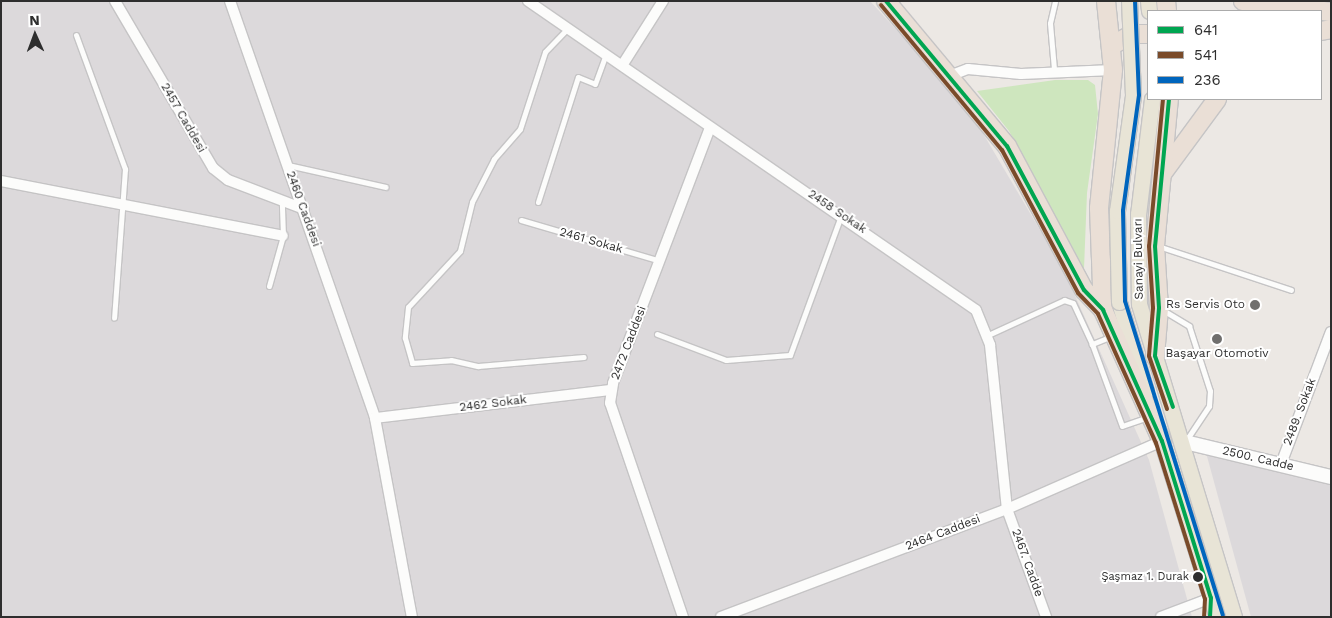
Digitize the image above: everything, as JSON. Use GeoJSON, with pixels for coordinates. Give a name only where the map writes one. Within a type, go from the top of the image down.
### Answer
{"type":"FeatureCollection","features":[{"type":"Feature","properties":{"kind":"highway"},"geometry":{"type":"LineString","coordinates":[[886,1],[952,75],[1007,146],[1084,290],[1103,310],[1162,441]]}},
{"type":"Feature","properties":{"kind":"highway"},"geometry":{"type":"LineString","coordinates":[[1103,310],[1098,208],[1113,70],[1106,1]]}},
{"type":"Feature","properties":{"kind":"highway"},"geometry":{"type":"LineString","coordinates":[[1244,1],[1315,10]]}},
{"type":"Feature","properties":{"kind":"highway"},"geometry":{"type":"LineString","coordinates":[[1112,47],[1124,37],[1147,34]]}},
{"type":"Feature","properties":{"kind":"highway"},"geometry":{"type":"LineString","coordinates":[[1155,356],[1159,308],[1156,246],[1168,100]]}},
{"type":"Feature","properties":{"kind":"highway"},"geometry":{"type":"LineString","coordinates":[[1162,174],[1216,100]]}},
{"type":"Feature","properties":{"kind":"main road","name":"Sanayi Bulvarı"},"geometry":{"type":"LineString","coordinates":[[1129,1],[1133,95],[1117,211],[1119,302],[1216,617]]}},
{"type":"Feature","properties":{"kind":"main road","name":"Sanayi Bulvarı"},"geometry":{"type":"LineString","coordinates":[[1152,100],[1138,214],[1139,304],[1184,442],[1235,617]]}},
{"type":"Feature","properties":{"kind":"main road"},"geometry":{"type":"LineString","coordinates":[[1210,617],[1211,598]]}},
{"type":"Feature","properties":{"kind":"street","name":"2457 Caddesi"},"geometry":{"type":"LineString","coordinates":[[115,1],[213,168],[228,180],[304,209]]}},
{"type":"Feature","properties":{"kind":"street","name":"2460 Caddesi"},"geometry":{"type":"LineString","coordinates":[[230,1],[304,209],[375,418],[412,617]]}},
{"type":"Feature","properties":{"kind":"street","name":"2458 Sokak"},"geometry":{"type":"LineString","coordinates":[[528,1],[623,64],[710,128],[841,215],[969,304],[984,321],[988,334],[1007,509]]}},
{"type":"Feature","properties":{"kind":"street"},"geometry":{"type":"LineString","coordinates":[[623,64],[663,1]]}},
{"type":"Feature","properties":{"kind":"street"},"geometry":{"type":"LineString","coordinates":[[952,75],[968,69],[1021,74],[1054,69],[1113,70]]}},
{"type":"Feature","properties":{"kind":"street","name":"2472 Caddesi"},"geometry":{"type":"LineString","coordinates":[[683,617],[610,403],[611,390],[710,128]]}},
{"type":"Feature","properties":{"kind":"street"},"geometry":{"type":"LineString","coordinates":[[1,181],[283,236]]}},
{"type":"Feature","properties":{"kind":"street","name":"2489. Sokak"},"geometry":{"type":"LineString","coordinates":[[1281,464],[1331,332]]}},
{"type":"Feature","properties":{"kind":"street","name":"2462 Sokak"},"geometry":{"type":"LineString","coordinates":[[375,418],[611,390]]}},
{"type":"Feature","properties":{"kind":"street","name":"2464 Caddesi"},"geometry":{"type":"LineString","coordinates":[[721,617],[1007,509],[1162,441]]}},
{"type":"Feature","properties":{"kind":"street","name":"2500. Cadde"},"geometry":{"type":"LineString","coordinates":[[1184,442],[1331,477]]}},
{"type":"Feature","properties":{"kind":"street","name":"2467. Cadde"},"geometry":{"type":"LineString","coordinates":[[1007,509],[1046,617]]}},
{"type":"Feature","properties":{"kind":"street"},"geometry":{"type":"LineString","coordinates":[[1161,617],[1211,598]]}},
{"type":"Feature","properties":{"kind":"lane"},"geometry":{"type":"LineString","coordinates":[[1054,69],[1050,24],[1055,1]]}},
{"type":"Feature","properties":{"kind":"lane"},"geometry":{"type":"LineString","coordinates":[[568,28],[545,52],[520,129],[494,159],[472,202],[460,251],[408,307],[405,338],[412,363],[451,360],[478,366],[584,357]]}},
{"type":"Feature","properties":{"kind":"lane"},"geometry":{"type":"LineString","coordinates":[[76,35],[117,136],[125,169],[126,204],[114,318]]}},
{"type":"Feature","properties":{"kind":"lane"},"geometry":{"type":"LineString","coordinates":[[538,202],[578,77],[594,84],[606,53]]}},
{"type":"Feature","properties":{"kind":"lane"},"geometry":{"type":"LineString","coordinates":[[288,165],[386,187]]}},
{"type":"Feature","properties":{"kind":"lane"},"geometry":{"type":"LineString","coordinates":[[269,286],[283,236],[282,201]]}},
{"type":"Feature","properties":{"kind":"lane"},"geometry":{"type":"LineString","coordinates":[[657,334],[726,360],[790,355],[841,215]]}},
{"type":"Feature","properties":{"kind":"lane","name":"2461 Sokak"},"geometry":{"type":"LineString","coordinates":[[522,220],[660,261]]}},
{"type":"Feature","properties":{"kind":"lane"},"geometry":{"type":"LineString","coordinates":[[1156,246],[1291,290]]}},
{"type":"Feature","properties":{"kind":"lane"},"geometry":{"type":"LineString","coordinates":[[988,334],[1064,300],[1077,310],[1092,344],[1122,426],[1151,416]]}},
{"type":"Feature","properties":{"kind":"lane"},"geometry":{"type":"LineString","coordinates":[[1159,308],[1189,326],[1210,391],[1209,406],[1184,442]]}},
{"type":"Feature","properties":{"kind":"lane"},"geometry":{"type":"LineString","coordinates":[[1092,344],[1114,335]]}},
{"type":"Feature","properties":{"kind":"shaded area"},"geometry":{"type":"Polygon","coordinates":[[[1,1],[870,1],[968,108],[1063,269],[1149,460],[1192,617],[1,617],[1,1]]]}},
{"type":"Feature","properties":{"kind":"shaded area"},"geometry":{"type":"Polygon","coordinates":[[[1205,449],[1331,482],[1331,617],[1251,617],[1205,449]]]}},
{"type":"Feature","properties":{"kind":"green space"},"geometry":{"type":"Polygon","coordinates":[[[1055,80],[1088,80],[1095,85],[1098,114],[1087,193],[1084,269],[1009,131],[977,91],[1055,80]]]}},
{"type":"Feature","properties":{"kind":"transit line","name":"641"},"geometry":{"type":"LineString","coordinates":[[886,1],[1007,146],[1084,290],[1103,310],[1162,441],[1211,598],[1210,617]]}},
{"type":"Feature","properties":{"kind":"transit line","name":"236"},"geometry":{"type":"LineString","coordinates":[[1135,1],[1139,95],[1123,211],[1125,301],[1223,615]]}},
{"type":"Feature","properties":{"kind":"transit line","name":"541"},"geometry":{"type":"LineString","coordinates":[[881,5],[1002,150],[1078,293],[1098,314],[1156,443],[1205,599],[1204,617]]}},
{"type":"Feature","properties":{"kind":"transit line","name":"541"},"geometry":{"type":"LineString","coordinates":[[1163,100],[1149,246],[1153,308],[1149,356],[1167,409]]}},
{"type":"Feature","properties":{"kind":"transit line","name":"641"},"geometry":{"type":"LineString","coordinates":[[1169,100],[1155,246],[1159,308],[1155,356],[1173,407]]}},
{"type":"Feature","properties":{"kind":"place","name":"Rs Servis Oto"},"geometry":{"type":"Point","coordinates":[1255,305]}},
{"type":"Feature","properties":{"kind":"place","name":"Başayar Otomotiv"},"geometry":{"type":"Point","coordinates":[1217,339]}},
{"type":"Feature","properties":{"kind":"place","name":"Şaşmaz 1. Durak"},"geometry":{"type":"Point","coordinates":[1198,577]}}]}
